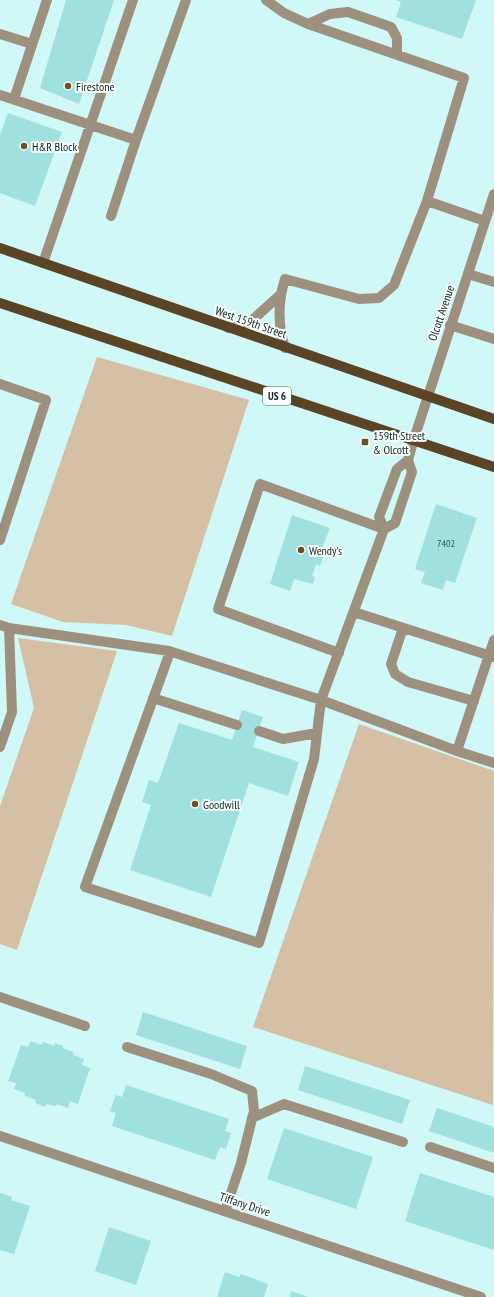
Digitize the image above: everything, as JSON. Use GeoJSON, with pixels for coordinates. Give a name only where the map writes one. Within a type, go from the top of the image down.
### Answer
{"type":"FeatureCollection","features":[{"type":"Feature","properties":{"kind":"main road","name":"West 159th Street"},"geometry":{"type":"LineString","coordinates":[[0,248],[285,348],[494,419]]}},
{"type":"Feature","properties":{"kind":"main road","name":"US 6"},"geometry":{"type":"LineString","coordinates":[[0,302],[413,442],[494,467]]}},
{"type":"Feature","properties":{"kind":"street"},"geometry":{"type":"LineString","coordinates":[[14,100],[47,0]]}},
{"type":"Feature","properties":{"kind":"street"},"geometry":{"type":"LineString","coordinates":[[43,263],[133,0]]}},
{"type":"Feature","properties":{"kind":"street"},"geometry":{"type":"LineString","coordinates":[[111,216],[136,140],[186,0]]}},
{"type":"Feature","properties":{"kind":"street"},"geometry":{"type":"LineString","coordinates":[[266,0],[284,13],[308,24],[464,78],[427,201],[394,285],[379,298],[359,299],[286,279],[280,295],[281,311],[279,331],[285,348]]}},
{"type":"Feature","properties":{"kind":"street"},"geometry":{"type":"LineString","coordinates":[[308,24],[330,14],[348,12],[391,27],[397,38],[397,54]]}},
{"type":"Feature","properties":{"kind":"street"},"geometry":{"type":"LineString","coordinates":[[0,34],[32,44]]}},
{"type":"Feature","properties":{"kind":"street"},"geometry":{"type":"LineString","coordinates":[[0,95],[136,140]]}},
{"type":"Feature","properties":{"kind":"street","name":"Olcott Avenue"},"geometry":{"type":"LineString","coordinates":[[408,460],[426,396],[494,194]]}},
{"type":"Feature","properties":{"kind":"street"},"geometry":{"type":"LineString","coordinates":[[427,201],[485,221]]}},
{"type":"Feature","properties":{"kind":"street"},"geometry":{"type":"LineString","coordinates":[[468,274],[494,282]]}},
{"type":"Feature","properties":{"kind":"street"},"geometry":{"type":"LineString","coordinates":[[228,328],[249,323],[280,295]]}},
{"type":"Feature","properties":{"kind":"street"},"geometry":{"type":"LineString","coordinates":[[450,325],[494,339]]}},
{"type":"Feature","properties":{"kind":"street"},"geometry":{"type":"LineString","coordinates":[[0,384],[46,400],[0,540]]}},
{"type":"Feature","properties":{"kind":"street"},"geometry":{"type":"LineString","coordinates":[[170,652],[86,886],[259,943],[314,759],[321,700],[384,529],[395,523],[412,472],[408,460],[397,469],[379,517],[384,529]]}},
{"type":"Feature","properties":{"kind":"street"},"geometry":{"type":"LineString","coordinates":[[339,653],[218,608],[260,484],[384,529]]}},
{"type":"Feature","properties":{"kind":"street"},"geometry":{"type":"LineString","coordinates":[[354,612],[492,656]]}},
{"type":"Feature","properties":{"kind":"street"},"geometry":{"type":"LineString","coordinates":[[0,747],[12,712],[4,626],[170,652],[321,700],[457,751],[494,763]]}},
{"type":"Feature","properties":{"kind":"street"},"geometry":{"type":"LineString","coordinates":[[404,628],[391,664],[395,674],[408,682],[474,701]]}},
{"type":"Feature","properties":{"kind":"street"},"geometry":{"type":"LineString","coordinates":[[457,751],[474,701],[492,656],[494,640]]}},
{"type":"Feature","properties":{"kind":"street"},"geometry":{"type":"LineString","coordinates":[[153,698],[237,724]]}},
{"type":"Feature","properties":{"kind":"street"},"geometry":{"type":"LineString","coordinates":[[259,731],[283,739],[317,732]]}},
{"type":"Feature","properties":{"kind":"street"},"geometry":{"type":"LineString","coordinates":[[0,997],[85,1026]]}},
{"type":"Feature","properties":{"kind":"street"},"geometry":{"type":"LineString","coordinates":[[127,1047],[210,1074],[252,1091],[254,1111],[241,1163],[224,1211]]}},
{"type":"Feature","properties":{"kind":"street"},"geometry":{"type":"LineString","coordinates":[[252,1118],[284,1104],[403,1142]]}},
{"type":"Feature","properties":{"kind":"street","name":"Tiffany Drive"},"geometry":{"type":"LineString","coordinates":[[0,1136],[481,1297]]}},
{"type":"Feature","properties":{"kind":"street"},"geometry":{"type":"LineString","coordinates":[[430,1147],[494,1168]]}},
{"type":"Feature","properties":{"kind":"shaded area"},"geometry":{"type":"Polygon","coordinates":[[[97,357],[249,400],[172,636],[126,625],[63,622],[11,604],[97,357]]]}},
{"type":"Feature","properties":{"kind":"shaded area"},"geometry":{"type":"Polygon","coordinates":[[[18,638],[117,651],[17,950],[0,944],[0,806],[34,708],[18,638]]]}},
{"type":"Feature","properties":{"kind":"shaded area"},"geometry":{"type":"Polygon","coordinates":[[[359,724],[494,771],[493,1105],[253,1027],[359,724]]]}},
{"type":"Feature","properties":{"kind":"building"},"geometry":{"type":"Polygon","coordinates":[[[66,0],[114,0],[79,104],[40,88],[66,0]]]}},
{"type":"Feature","properties":{"kind":"building"},"geometry":{"type":"Polygon","coordinates":[[[396,0],[476,0],[462,39],[396,17],[401,2],[396,0]]]}},
{"type":"Feature","properties":{"kind":"building"},"geometry":{"type":"Polygon","coordinates":[[[8,113],[62,132],[35,206],[0,193],[0,135],[8,113]]]}},
{"type":"Feature","properties":{"kind":"building"},"geometry":{"type":"Polygon","coordinates":[[[436,504],[477,518],[455,583],[446,580],[443,590],[421,583],[425,572],[415,569],[436,504]]]}},
{"type":"Feature","properties":{"kind":"building","name":"Wendy's"},"geometry":{"type":"Polygon","coordinates":[[[292,515],[330,528],[320,553],[324,554],[320,566],[316,564],[312,576],[315,577],[313,584],[294,579],[290,591],[270,584],[292,515]]]}},
{"type":"Feature","properties":{"kind":"building","name":"Goodwill"},"geometry":{"type":"Polygon","coordinates":[[[242,710],[263,717],[253,747],[299,762],[288,796],[249,783],[211,897],[130,870],[151,805],[142,802],[149,780],[158,783],[179,723],[232,740],[242,710]]]}},
{"type":"Feature","properties":{"kind":"building"},"geometry":{"type":"Polygon","coordinates":[[[143,1012],[247,1046],[240,1069],[136,1035],[143,1012]]]}},
{"type":"Feature","properties":{"kind":"building"},"geometry":{"type":"Polygon","coordinates":[[[31,1041],[41,1045],[43,1042],[54,1046],[55,1043],[63,1046],[62,1048],[74,1052],[73,1055],[84,1059],[82,1065],[90,1068],[78,1104],[70,1101],[68,1108],[57,1104],[56,1106],[47,1104],[45,1107],[35,1103],[36,1100],[25,1096],[25,1093],[14,1089],[16,1083],[8,1081],[21,1045],[28,1047],[31,1041]]]}},
{"type":"Feature","properties":{"kind":"building"},"geometry":{"type":"Polygon","coordinates":[[[305,1066],[410,1100],[402,1124],[298,1090],[305,1066]]]}},
{"type":"Feature","properties":{"kind":"building"},"geometry":{"type":"Polygon","coordinates":[[[126,1085],[229,1119],[225,1131],[231,1133],[226,1149],[220,1147],[215,1160],[112,1126],[116,1113],[110,1111],[116,1095],[122,1097],[126,1085]]]}},
{"type":"Feature","properties":{"kind":"building"},"geometry":{"type":"Polygon","coordinates":[[[437,1108],[494,1127],[494,1153],[429,1131],[437,1108]]]}},
{"type":"Feature","properties":{"kind":"building"},"geometry":{"type":"Polygon","coordinates":[[[284,1128],[373,1157],[356,1209],[267,1179],[284,1128]]]}},
{"type":"Feature","properties":{"kind":"building"},"geometry":{"type":"Polygon","coordinates":[[[420,1173],[494,1197],[494,1250],[405,1221],[420,1173]]]}},
{"type":"Feature","properties":{"kind":"building"},"geometry":{"type":"Polygon","coordinates":[[[0,1193],[12,1197],[11,1200],[30,1206],[14,1254],[0,1250],[0,1193]]]}},
{"type":"Feature","properties":{"kind":"building"},"geometry":{"type":"Polygon","coordinates":[[[109,1227],[151,1241],[136,1285],[95,1271],[109,1227]]]}},
{"type":"Feature","properties":{"kind":"building"},"geometry":{"type":"Polygon","coordinates":[[[225,1272],[239,1277],[241,1274],[268,1284],[264,1297],[217,1297],[225,1272]]]}},
{"type":"Feature","properties":{"kind":"building"},"geometry":{"type":"Polygon","coordinates":[[[291,1291],[308,1297],[290,1297],[291,1291]]]}},
{"type":"Feature","properties":{"kind":"place","name":"Firestone"},"geometry":{"type":"Point","coordinates":[68,86]}},
{"type":"Feature","properties":{"kind":"place","name":"H&R Block"},"geometry":{"type":"Point","coordinates":[24,146]}},
{"type":"Feature","properties":{"kind":"place","name":"159th Street & Olcott"},"geometry":{"type":"Point","coordinates":[365,442]}},
{"type":"Feature","properties":{"kind":"place","name":"Wendy's"},"geometry":{"type":"Point","coordinates":[301,550]}},
{"type":"Feature","properties":{"kind":"place","name":"Goodwill"},"geometry":{"type":"Point","coordinates":[195,804]}}]}
